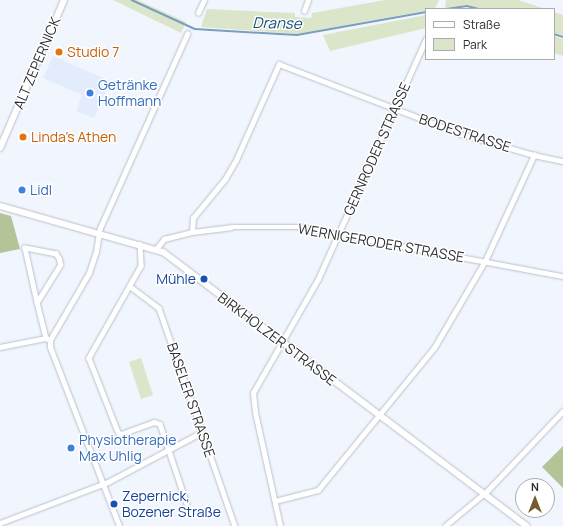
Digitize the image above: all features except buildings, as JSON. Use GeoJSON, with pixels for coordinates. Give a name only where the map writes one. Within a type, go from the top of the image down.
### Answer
{"type":"FeatureCollection","features":[{"type":"Feature","properties":{"kind":"street","name":"ALT ZEPERNICK"},"geometry":{"type":"LineString","coordinates":[[0,148],[64,0]]}},
{"type":"Feature","properties":{"kind":"street"},"geometry":{"type":"LineString","coordinates":[[198,13],[204,0]]}},
{"type":"Feature","properties":{"kind":"street"},"geometry":{"type":"LineString","coordinates":[[304,10],[308,0]]}},
{"type":"Feature","properties":{"kind":"street"},"geometry":{"type":"LineString","coordinates":[[0,347],[48,339],[88,273],[96,252],[98,234],[187,34]]}},
{"type":"Feature","properties":{"kind":"street","name":"GERNRODER STRASSE"},"geometry":{"type":"LineString","coordinates":[[280,526],[253,399],[255,386],[309,297],[425,41]]}},
{"type":"Feature","properties":{"kind":"street","name":"BODESTRASSE"},"geometry":{"type":"LineString","coordinates":[[192,232],[193,218],[225,179],[236,160],[279,64],[394,110],[534,155],[563,161]]}},
{"type":"Feature","properties":{"kind":"street"},"geometry":{"type":"LineString","coordinates":[[275,501],[318,490],[434,348],[485,261],[534,155]]}},
{"type":"Feature","properties":{"kind":"street","name":"BIRKHOLZER STRASSE"},"geometry":{"type":"LineString","coordinates":[[0,206],[156,249],[526,526]]}},
{"type":"Feature","properties":{"kind":"street","name":"WERNIGERODER STRASSE"},"geometry":{"type":"LineString","coordinates":[[156,249],[164,239],[192,232],[264,226],[339,233],[563,276]]}},
{"type":"Feature","properties":{"kind":"street"},"geometry":{"type":"LineString","coordinates":[[140,244],[141,266],[131,287],[89,358],[118,432],[158,422],[169,449],[187,504]]}},
{"type":"Feature","properties":{"kind":"street"},"geometry":{"type":"LineString","coordinates":[[36,302],[60,265],[59,259],[56,254],[25,248],[36,302],[50,347],[119,526]]}},
{"type":"Feature","properties":{"kind":"street","name":"BASELER STRASSE"},"geometry":{"type":"LineString","coordinates":[[131,287],[159,308],[235,526]]}},
{"type":"Feature","properties":{"kind":"street"},"geometry":{"type":"LineString","coordinates":[[445,526],[483,494],[563,411]]}},
{"type":"Feature","properties":{"kind":"street"},"geometry":{"type":"LineString","coordinates":[[0,523],[103,484],[202,432]]}},
{"type":"Feature","properties":{"kind":"shaded area"},"geometry":{"type":"Polygon","coordinates":[[[53,56],[110,81],[94,118],[76,111],[82,95],[43,78],[53,56]]]}},
{"type":"Feature","properties":{"kind":"green space"},"geometry":{"type":"Polygon","coordinates":[[[113,0],[138,0],[186,22],[181,33],[113,0]]]}},
{"type":"Feature","properties":{"kind":"green space"},"geometry":{"type":"Polygon","coordinates":[[[385,0],[439,0],[435,8],[425,8],[425,11],[297,34],[201,27],[207,9],[295,13],[295,17],[311,18],[312,13],[385,0]]]}},
{"type":"Feature","properties":{"kind":"green space"},"geometry":{"type":"Polygon","coordinates":[[[446,0],[518,0],[543,8],[480,8],[466,5],[445,8],[446,0]]]}},
{"type":"Feature","properties":{"kind":"green space"},"geometry":{"type":"Polygon","coordinates":[[[555,12],[563,15],[563,36],[555,33],[555,12]]]}},
{"type":"Feature","properties":{"kind":"green space"},"geometry":{"type":"Polygon","coordinates":[[[425,15],[425,28],[330,51],[323,35],[425,15]]]}},
{"type":"Feature","properties":{"kind":"green space"},"geometry":{"type":"Polygon","coordinates":[[[555,36],[563,39],[563,56],[555,53],[555,36]]]}},
{"type":"Feature","properties":{"kind":"green space"},"geometry":{"type":"Polygon","coordinates":[[[0,213],[11,216],[20,249],[0,253],[0,213]]]}},
{"type":"Feature","properties":{"kind":"green space"},"geometry":{"type":"Polygon","coordinates":[[[141,358],[153,395],[141,399],[129,362],[141,358]]]}},
{"type":"Feature","properties":{"kind":"green space"},"geometry":{"type":"Polygon","coordinates":[[[563,446],[563,488],[555,480],[555,478],[553,478],[542,467],[563,446]]]}},
{"type":"Feature","properties":{"kind":"waterway","name":"Dranse"},"geometry":{"type":"LineString","coordinates":[[132,0],[195,29],[297,35],[425,12]]}},
{"type":"Feature","properties":{"kind":"waterway","name":"Dranse"},"geometry":{"type":"LineString","coordinates":[[453,8],[467,6],[475,8]]}},
{"type":"Feature","properties":{"kind":"waterway","name":"Dranse"},"geometry":{"type":"LineString","coordinates":[[555,34],[563,37]]}},
{"type":"Feature","properties":{"kind":"place","name":"Studio 7"},"geometry":{"type":"Point","coordinates":[59,52]}},
{"type":"Feature","properties":{"kind":"place","name":"Getränke Hoffmann"},"geometry":{"type":"Point","coordinates":[90,93]}},
{"type":"Feature","properties":{"kind":"place","name":"Linda's Athen"},"geometry":{"type":"Point","coordinates":[23,137]}},
{"type":"Feature","properties":{"kind":"place","name":"Lidl"},"geometry":{"type":"Point","coordinates":[22,190]}},
{"type":"Feature","properties":{"kind":"place","name":"Mühle"},"geometry":{"type":"Point","coordinates":[204,279]}},
{"type":"Feature","properties":{"kind":"place","name":"Physiotherapie Max Uhlig"},"geometry":{"type":"Point","coordinates":[71,448]}},
{"type":"Feature","properties":{"kind":"place","name":"Zepernick, Bozener Straße"},"geometry":{"type":"Point","coordinates":[114,504]}}]}
